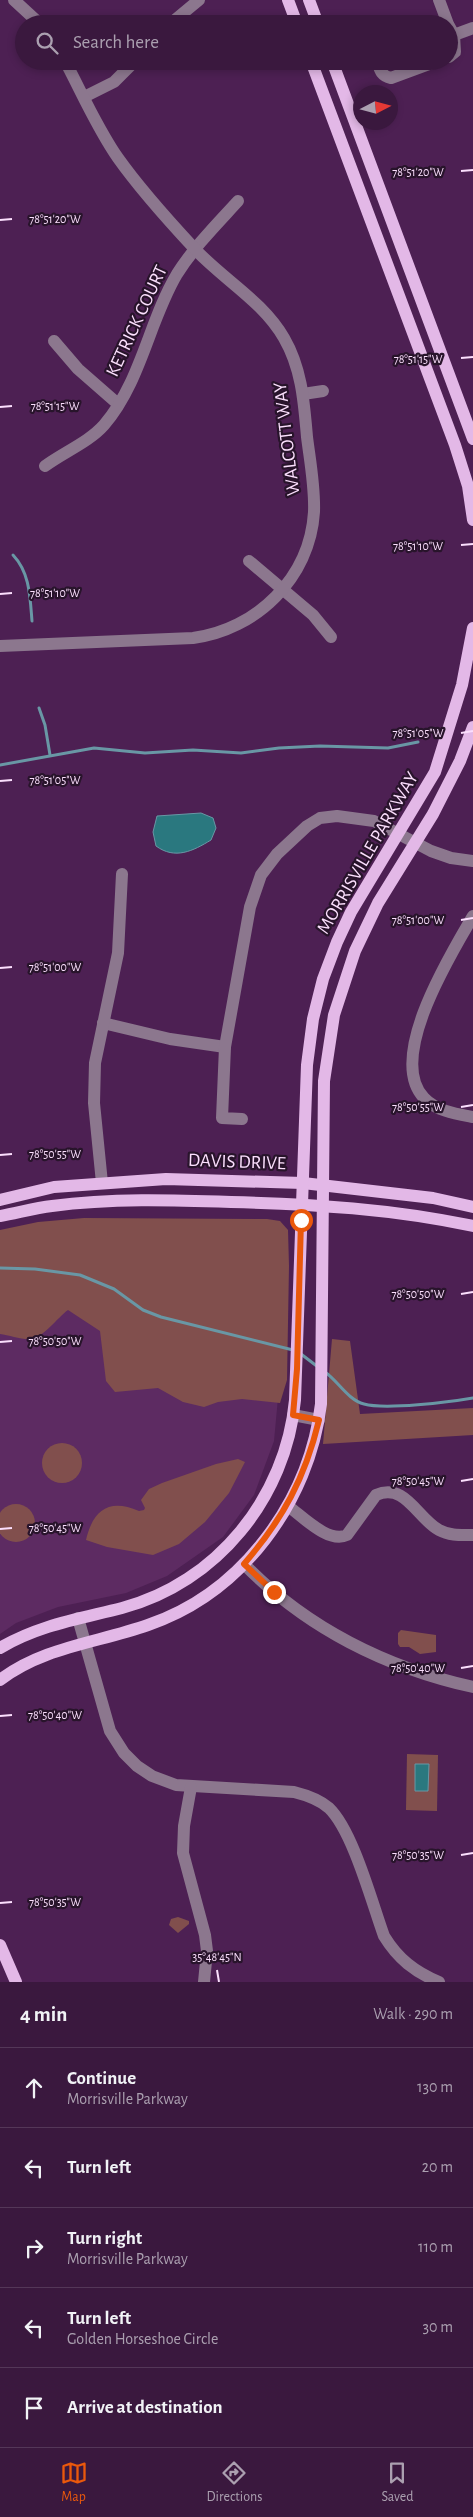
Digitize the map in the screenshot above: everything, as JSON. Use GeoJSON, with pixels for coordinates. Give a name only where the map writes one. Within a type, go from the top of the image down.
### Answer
{"type":"FeatureCollection","features":[{"type":"Feature","properties":{"kind":"main road"},"geometry":{"type":"LineString","coordinates":[[288,0],[294,15]]}},
{"type":"Feature","properties":{"kind":"main road"},"geometry":{"type":"LineString","coordinates":[[309,0],[315,15]]}},
{"type":"Feature","properties":{"kind":"main road"},"geometry":{"type":"LineString","coordinates":[[314,70],[456,445],[468,486],[473,520]]}},
{"type":"Feature","properties":{"kind":"main road"},"geometry":{"type":"LineString","coordinates":[[335,70],[473,439]]}},
{"type":"Feature","properties":{"kind":"main road","name":"MORRISVILLE PARKWAY"},"geometry":{"type":"LineString","coordinates":[[0,1648],[36,1630],[123,1608],[158,1595],[178,1585],[221,1552],[247,1523],[267,1493],[287,1447],[293,1415],[297,1369],[301,1203],[309,1042],[323,979],[352,912],[435,772],[462,685],[473,628]]}},
{"type":"Feature","properties":{"kind":"main road","name":"MORRISVILLE PARKWAY"},"geometry":{"type":"LineString","coordinates":[[0,1680],[23,1665],[50,1652],[148,1625],[170,1616],[216,1588],[244,1564],[275,1526],[288,1506],[303,1474],[319,1420],[322,1348],[321,1205],[324,1081],[334,1014],[355,951],[378,903],[416,844],[449,783],[473,727]]}},
{"type":"Feature","properties":{"kind":"main road","name":"DAVIS DRIVE"},"geometry":{"type":"LineString","coordinates":[[0,1200],[54,1187],[102,1182],[166,1179],[303,1183],[433,1198],[473,1207]]}},
{"type":"Feature","properties":{"kind":"main road","name":"DAVIS DRIVE"},"geometry":{"type":"LineString","coordinates":[[0,1216],[51,1206],[118,1201],[301,1203],[385,1210],[473,1226]]}},
{"type":"Feature","properties":{"kind":"main road"},"geometry":{"type":"LineString","coordinates":[[0,1945],[16,1982]]}},
{"type":"Feature","properties":{"kind":"street"},"geometry":{"type":"LineString","coordinates":[[14,0],[30,15]]}},
{"type":"Feature","properties":{"kind":"street"},"geometry":{"type":"LineString","coordinates":[[181,15],[199,0]]}},
{"type":"Feature","properties":{"kind":"street"},"geometry":{"type":"LineString","coordinates":[[439,0],[444,15]]}},
{"type":"Feature","properties":{"kind":"street"},"geometry":{"type":"LineString","coordinates":[[458,27],[473,28]]}},
{"type":"Feature","properties":{"kind":"street","name":"WALCOTT WAY"},"geometry":{"type":"LineString","coordinates":[[0,646],[136,642],[208,636],[234,628],[249,619],[283,589],[298,567],[305,551],[314,512],[303,394],[293,358],[278,328],[261,308],[194,249],[117,157],[70,70]]}},
{"type":"Feature","properties":{"kind":"street"},"geometry":{"type":"LineString","coordinates":[[84,97],[114,82],[126,70]]}},
{"type":"Feature","properties":{"kind":"street"},"geometry":{"type":"LineString","coordinates":[[380,70],[385,77],[391,78],[413,70]]}},
{"type":"Feature","properties":{"kind":"street","name":"KETRICK COURT"},"geometry":{"type":"LineString","coordinates":[[45,466],[97,432],[118,404],[133,376],[167,294],[194,249],[238,201]]}},
{"type":"Feature","properties":{"kind":"street"},"geometry":{"type":"LineString","coordinates":[[54,341],[78,369],[118,404]]}},
{"type":"Feature","properties":{"kind":"street"},"geometry":{"type":"LineString","coordinates":[[303,394],[323,391]]}},
{"type":"Feature","properties":{"kind":"street"},"geometry":{"type":"LineString","coordinates":[[249,562],[313,615],[331,637]]}},
{"type":"Feature","properties":{"kind":"street"},"geometry":{"type":"LineString","coordinates":[[242,1119],[222,1118],[225,1047],[250,907],[262,875],[273,858],[307,826],[328,816],[374,821],[400,833],[416,844],[441,855],[473,861]]}},
{"type":"Feature","properties":{"kind":"street"},"geometry":{"type":"LineString","coordinates":[[102,1182],[94,1083],[98,1044],[118,953],[122,874]]}},
{"type":"Feature","properties":{"kind":"street"},"geometry":{"type":"LineString","coordinates":[[473,916],[431,992],[419,1030],[411,1065],[415,1085],[424,1099],[442,1110],[473,1117]]}},
{"type":"Feature","properties":{"kind":"street"},"geometry":{"type":"LineString","coordinates":[[103,1023],[170,1039],[225,1047]]}},
{"type":"Feature","properties":{"kind":"street"},"geometry":{"type":"LineString","coordinates":[[293,1415],[319,1420]]}},
{"type":"Feature","properties":{"kind":"street"},"geometry":{"type":"LineString","coordinates":[[288,1506],[330,1536],[341,1538],[347,1535],[376,1495],[394,1492],[405,1498],[440,1531],[458,1536],[473,1535]]}},
{"type":"Feature","properties":{"kind":"street"},"geometry":{"type":"LineString","coordinates":[[244,1564],[306,1617],[340,1639],[391,1662],[473,1687]]}},
{"type":"Feature","properties":{"kind":"street"},"geometry":{"type":"LineString","coordinates":[[78,1618],[87,1643],[108,1725],[124,1753],[137,1766],[152,1776],[176,1785],[294,1792],[306,1795],[328,1807],[347,1833],[384,1936],[405,1963],[439,1982]]}},
{"type":"Feature","properties":{"kind":"street"},"geometry":{"type":"LineString","coordinates":[[192,1787],[184,1826],[183,1853],[205,1935],[207,1951],[204,1982]]}},
{"type":"Feature","properties":{"kind":"shaded area"},"geometry":{"type":"Polygon","coordinates":[[[201,813],[213,818],[216,828],[211,840],[197,848],[177,853],[170,853],[156,846],[153,832],[157,816],[201,813]]]}},
{"type":"Feature","properties":{"kind":"shaded area"},"geometry":{"type":"Polygon","coordinates":[[[84,1218],[267,1219],[280,1221],[288,1230],[289,1266],[287,1380],[280,1403],[242,1399],[218,1402],[204,1407],[183,1402],[158,1388],[115,1392],[106,1381],[100,1331],[68,1310],[36,1338],[24,1339],[0,1334],[0,1230],[38,1222],[84,1218]]]}},
{"type":"Feature","properties":{"kind":"shaded area"},"geometry":{"type":"Polygon","coordinates":[[[0,1286],[280,1376],[274,1441],[254,1495],[223,1537],[167,1576],[126,1593],[58,1607],[16,1623],[0,1634],[0,1286]]]}},
{"type":"Feature","properties":{"kind":"shaded area"},"geometry":{"type":"Polygon","coordinates":[[[332,1339],[350,1341],[360,1414],[473,1408],[473,1435],[323,1444],[332,1339]]]}},
{"type":"Feature","properties":{"kind":"shaded area"},"geometry":{"type":"Polygon","coordinates":[[[66,1443],[73,1446],[79,1452],[82,1463],[81,1471],[73,1480],[66,1483],[58,1483],[51,1480],[43,1471],[42,1459],[45,1452],[54,1444],[66,1443]]]}},
{"type":"Feature","properties":{"kind":"shaded area"},"geometry":{"type":"Polygon","coordinates":[[[238,1459],[245,1462],[229,1493],[205,1522],[179,1544],[153,1555],[107,1547],[86,1540],[93,1521],[104,1509],[119,1506],[139,1511],[144,1510],[145,1508],[141,1500],[149,1489],[216,1464],[238,1459]]]}},
{"type":"Feature","properties":{"kind":"shaded area"},"geometry":{"type":"Polygon","coordinates":[[[16,1504],[23,1506],[33,1516],[35,1523],[33,1530],[23,1540],[16,1542],[9,1540],[-1,1530],[-1,1516],[9,1506],[16,1504]]]}},
{"type":"Feature","properties":{"kind":"shaded area"},"geometry":{"type":"Polygon","coordinates":[[[401,1630],[436,1635],[436,1652],[420,1654],[409,1647],[400,1647],[398,1644],[398,1633],[401,1630]]]}},
{"type":"Feature","properties":{"kind":"shaded area"},"geometry":{"type":"Polygon","coordinates":[[[407,1754],[438,1755],[437,1811],[406,1810],[407,1754]]]}},
{"type":"Feature","properties":{"kind":"shaded area"},"geometry":{"type":"Polygon","coordinates":[[[415,1764],[429,1764],[428,1791],[415,1791],[415,1764]]]}},
{"type":"Feature","properties":{"kind":"shaded area"},"geometry":{"type":"Polygon","coordinates":[[[178,1917],[189,1921],[189,1924],[178,1933],[169,1925],[171,1919],[178,1917]]]}},
{"type":"Feature","properties":{"kind":"waterway"},"geometry":{"type":"LineString","coordinates":[[13,555],[19,562],[26,577],[30,594],[32,621]]}},
{"type":"Feature","properties":{"kind":"waterway"},"geometry":{"type":"LineString","coordinates":[[39,708],[45,725],[50,755]]}},
{"type":"Feature","properties":{"kind":"waterway"},"geometry":{"type":"LineString","coordinates":[[0,765],[94,748],[145,753],[193,750],[241,753],[279,748],[320,746],[388,748],[418,742]]}},
{"type":"Feature","properties":{"kind":"waterway"},"geometry":{"type":"LineString","coordinates":[[0,1268],[35,1269],[80,1275],[114,1289],[143,1310],[161,1317],[293,1350]]}},
{"type":"Feature","properties":{"kind":"waterway"},"geometry":{"type":"LineString","coordinates":[[301,1354],[318,1367]]}},
{"type":"Feature","properties":{"kind":"waterway"},"geometry":{"type":"LineString","coordinates":[[325,1372],[353,1399],[374,1406],[402,1406],[473,1398]]}},
{"type":"Feature","properties":{"kind":"route"},"geometry":{"type":"LineString","coordinates":[[274,1592],[244,1564],[275,1526],[288,1506],[300,1481],[313,1445],[319,1420],[293,1415],[297,1369],[301,1220]]}}]}
